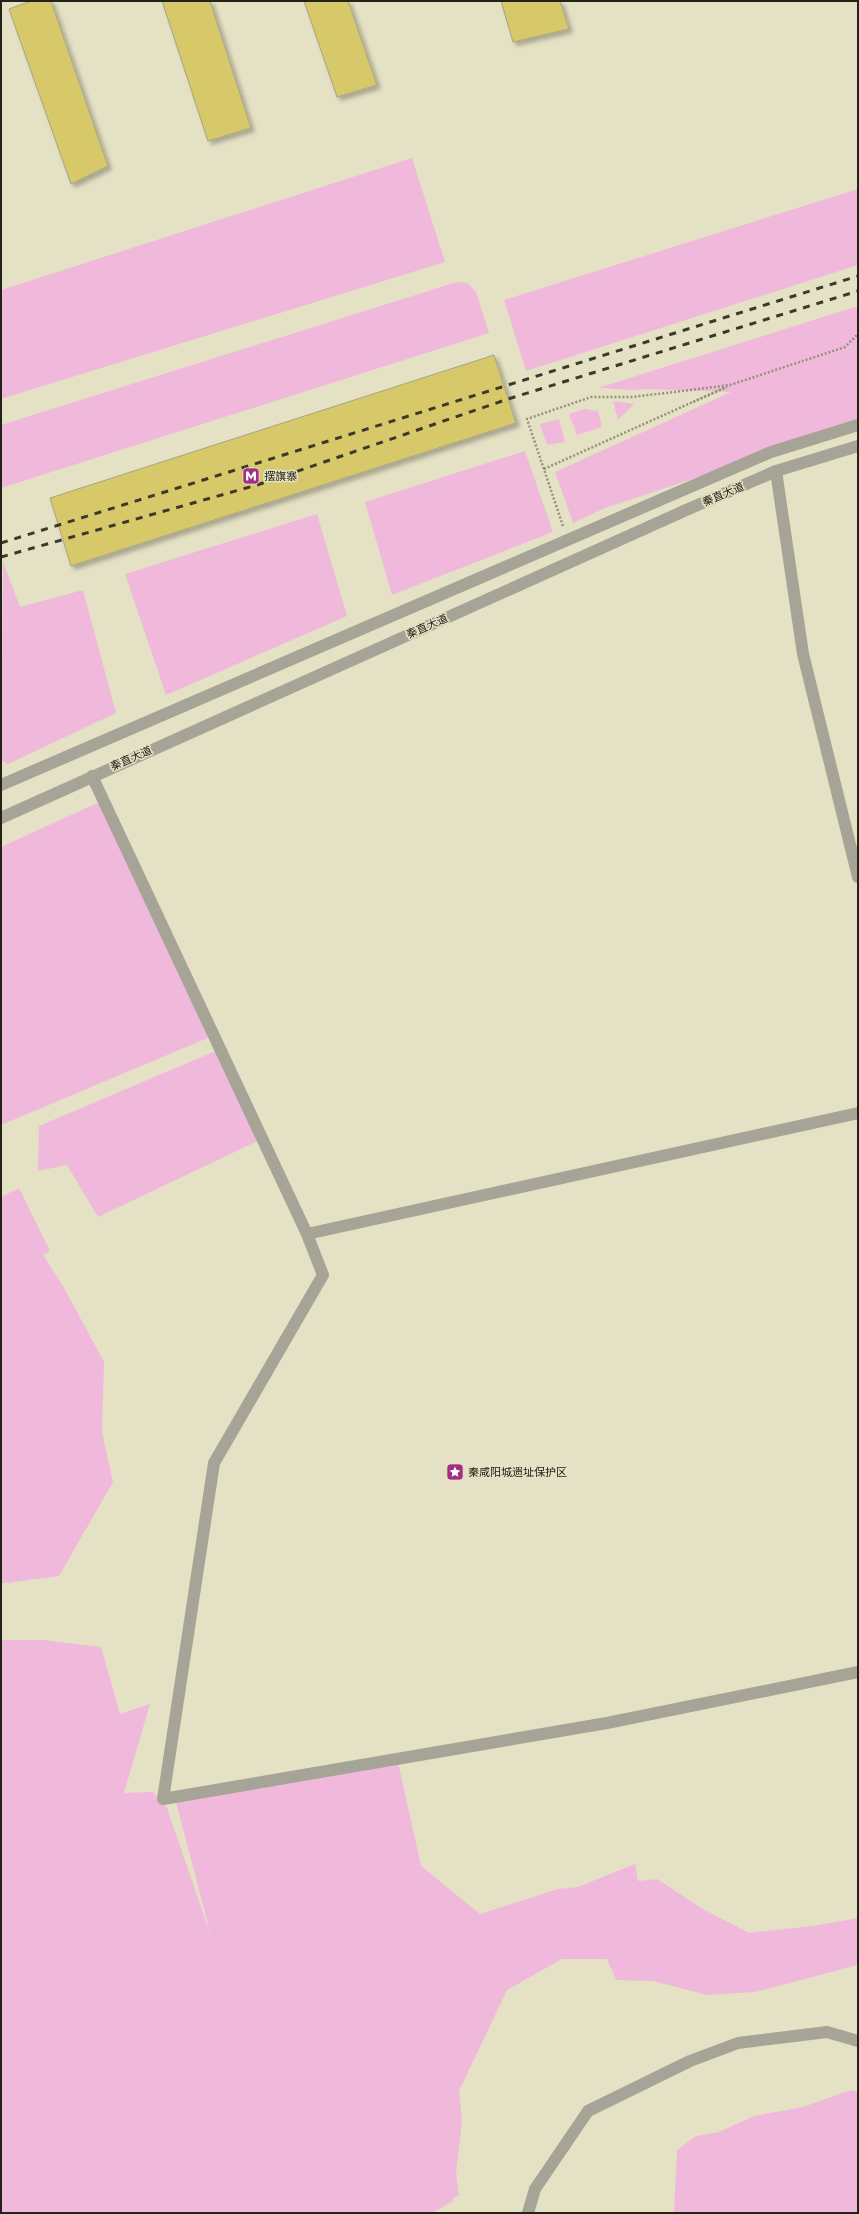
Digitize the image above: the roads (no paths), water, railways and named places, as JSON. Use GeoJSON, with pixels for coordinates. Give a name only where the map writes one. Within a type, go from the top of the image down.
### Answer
{"type":"FeatureCollection","features":[{"type":"Feature","properties":{"kind":"street","name":"秦直大道"},"geometry":{"type":"LineString","coordinates":[[1,785],[771,452],[858,425]]}},
{"type":"Feature","properties":{"kind":"street","name":"秦直大道"},"geometry":{"type":"LineString","coordinates":[[1,818],[776,471],[858,446]]}},
{"type":"Feature","properties":{"kind":"street"},"geometry":{"type":"LineString","coordinates":[[776,471],[803,654],[858,876]]}},
{"type":"Feature","properties":{"kind":"street"},"geometry":{"type":"LineString","coordinates":[[92,776],[307,1234],[323,1275],[214,1463],[163,1799],[607,1723],[858,1672]]}},
{"type":"Feature","properties":{"kind":"street"},"geometry":{"type":"LineString","coordinates":[[307,1234],[858,1113]]}},
{"type":"Feature","properties":{"kind":"street"},"geometry":{"type":"LineString","coordinates":[[528,2213],[535,2189],[588,2111],[683,2064],[738,2043],[827,2032],[858,2041]]}},
{"type":"Feature","properties":{"kind":"railway"},"geometry":{"type":"LineString","coordinates":[[1,543],[858,276]]}},
{"type":"Feature","properties":{"kind":"railway"},"geometry":{"type":"LineString","coordinates":[[1,557],[257,485],[508,399],[858,291]]}},
{"type":"Feature","properties":{"kind":"place","name":"摆旗寨"},"geometry":{"type":"Point","coordinates":[251,476]}},
{"type":"Feature","properties":{"kind":"place","name":"秦咸阳城遗址保护区"},"geometry":{"type":"Point","coordinates":[455,1472]}}]}
